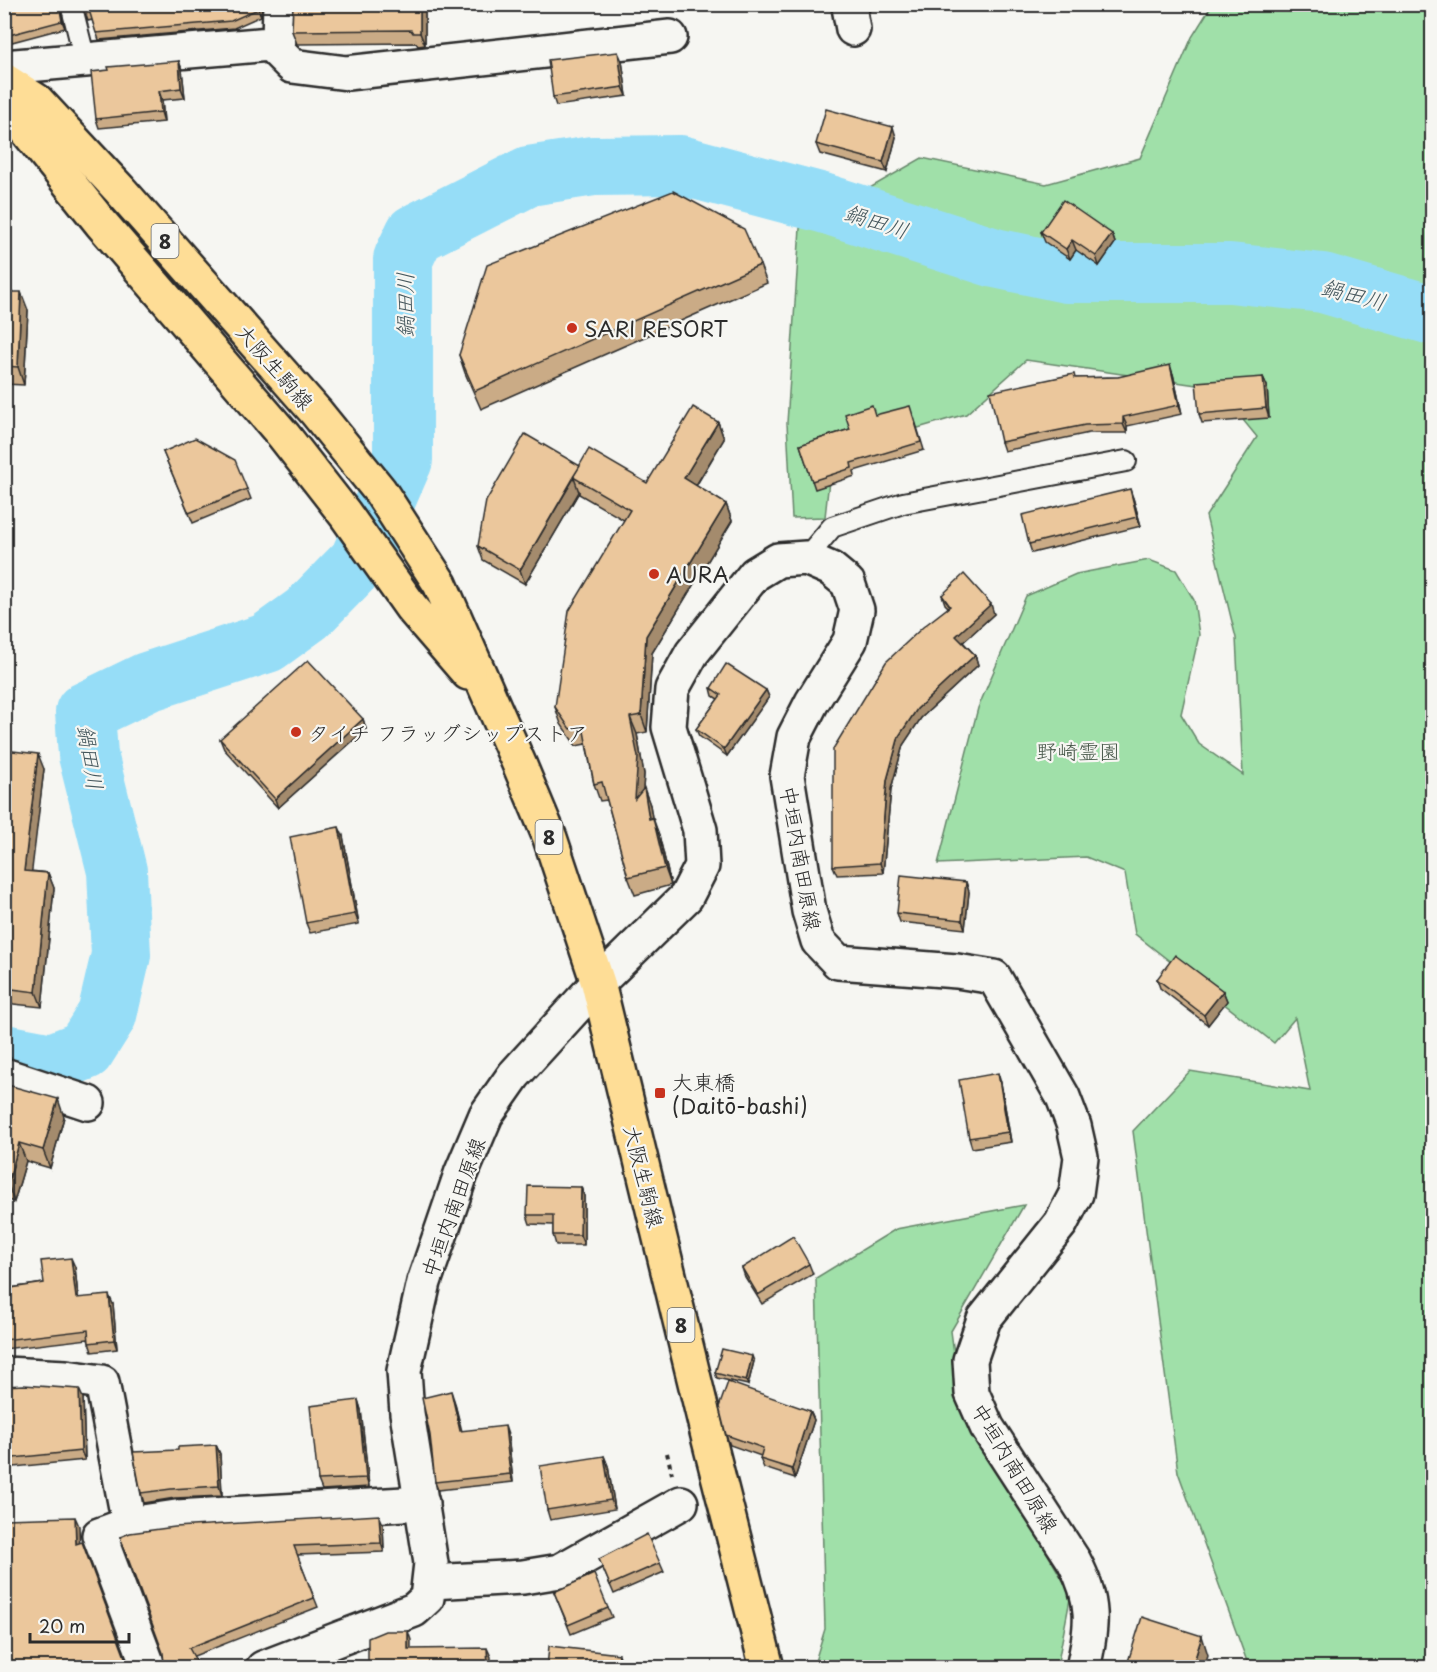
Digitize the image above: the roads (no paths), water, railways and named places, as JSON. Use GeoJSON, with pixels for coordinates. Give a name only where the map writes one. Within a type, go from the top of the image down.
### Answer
{"type":"FeatureCollection","features":[{"type":"Feature","properties":{"kind":"main road"},"geometry":{"type":"LineString","coordinates":[[4,67],[270,44],[279,40],[280,4]]}},
{"type":"Feature","properties":{"kind":"main road"},"geometry":{"type":"LineString","coordinates":[[270,44],[292,66],[347,73],[670,37]]}},
{"type":"Feature","properties":{"kind":"main road","name":"大阪生駒線"},"geometry":{"type":"LineString","coordinates":[[4,80],[37,101],[316,412],[380,491],[440,584],[550,838],[598,983],[767,1668]]}},
{"type":"Feature","properties":{"kind":"main road","name":"大阪生駒線"},"geometry":{"type":"LineString","coordinates":[[4,102],[101,223],[284,436],[345,514],[411,607],[489,697]]}},
{"type":"Feature","properties":{"kind":"main road","name":"中垣内南田原線"},"geometry":{"type":"LineString","coordinates":[[431,1582],[431,1563],[407,1413],[404,1371],[424,1282],[461,1174],[486,1116],[514,1075],[598,983],[686,897],[702,866],[700,830],[669,727],[672,689],[692,653],[755,574],[778,560],[806,558],[831,569],[848,583],[857,610],[850,641],[812,702],[794,737],[788,776],[809,911],[818,941],[838,962],[957,971],[994,977],[1063,1097],[1074,1126],[1081,1157],[1076,1194],[1061,1223],[984,1319],[970,1360],[972,1393],[987,1427],[1084,1580],[1091,1605],[1089,1640],[1083,1668]]}},
{"type":"Feature","properties":{"kind":"main road"},"geometry":{"type":"LineString","coordinates":[[4,1075],[88,1103]]}},
{"type":"Feature","properties":{"kind":"main road"},"geometry":{"type":"LineString","coordinates":[[4,1374],[66,1377],[102,1382],[129,1524]]}},
{"type":"Feature","properties":{"kind":"main road"},"geometry":{"type":"LineString","coordinates":[[149,1668],[99,1535],[129,1524],[176,1518],[422,1503]]}},
{"type":"Feature","properties":{"kind":"main road"},"geometry":{"type":"LineString","coordinates":[[263,1668],[414,1610],[428,1598],[431,1582],[524,1577],[560,1571],[681,1503]]}},
{"type":"Feature","properties":{"kind":"lane"},"geometry":{"type":"LineString","coordinates":[[71,4],[85,60]]}},
{"type":"Feature","properties":{"kind":"lane"},"geometry":{"type":"LineString","coordinates":[[806,558],[832,527],[903,503],[1126,461]]}},
{"type":"Feature","properties":{"kind":"waterway","name":"鍋田川"},"geometry":{"type":"LineString","coordinates":[[4,1054],[52,1063],[85,1050],[107,1015],[121,955],[117,871],[88,755],[85,712],[147,682],[267,643],[307,614],[359,561],[403,460],[403,259],[415,234],[529,176],[593,166],[680,165],[823,203],[995,258],[1066,273],[1230,273],[1323,283],[1432,315]]}},
{"type":"Feature","properties":{"kind":"place","name":"SARI RESORT"},"geometry":{"type":"Point","coordinates":[572,328]}},
{"type":"Feature","properties":{"kind":"place","name":"AURA"},"geometry":{"type":"Point","coordinates":[654,574]}},
{"type":"Feature","properties":{"kind":"place","name":"タイチ フラッグシップストア"},"geometry":{"type":"Point","coordinates":[296,732]}},
{"type":"Feature","properties":{"kind":"place","name":"大東橋 (Daitō-bashi)"},"geometry":{"type":"Point","coordinates":[660,1093]}},
{"type":"Feature","properties":{"kind":"park label","name":"野崎霊園"},"geometry":{"type":"Point","coordinates":[1078,750]}}]}
